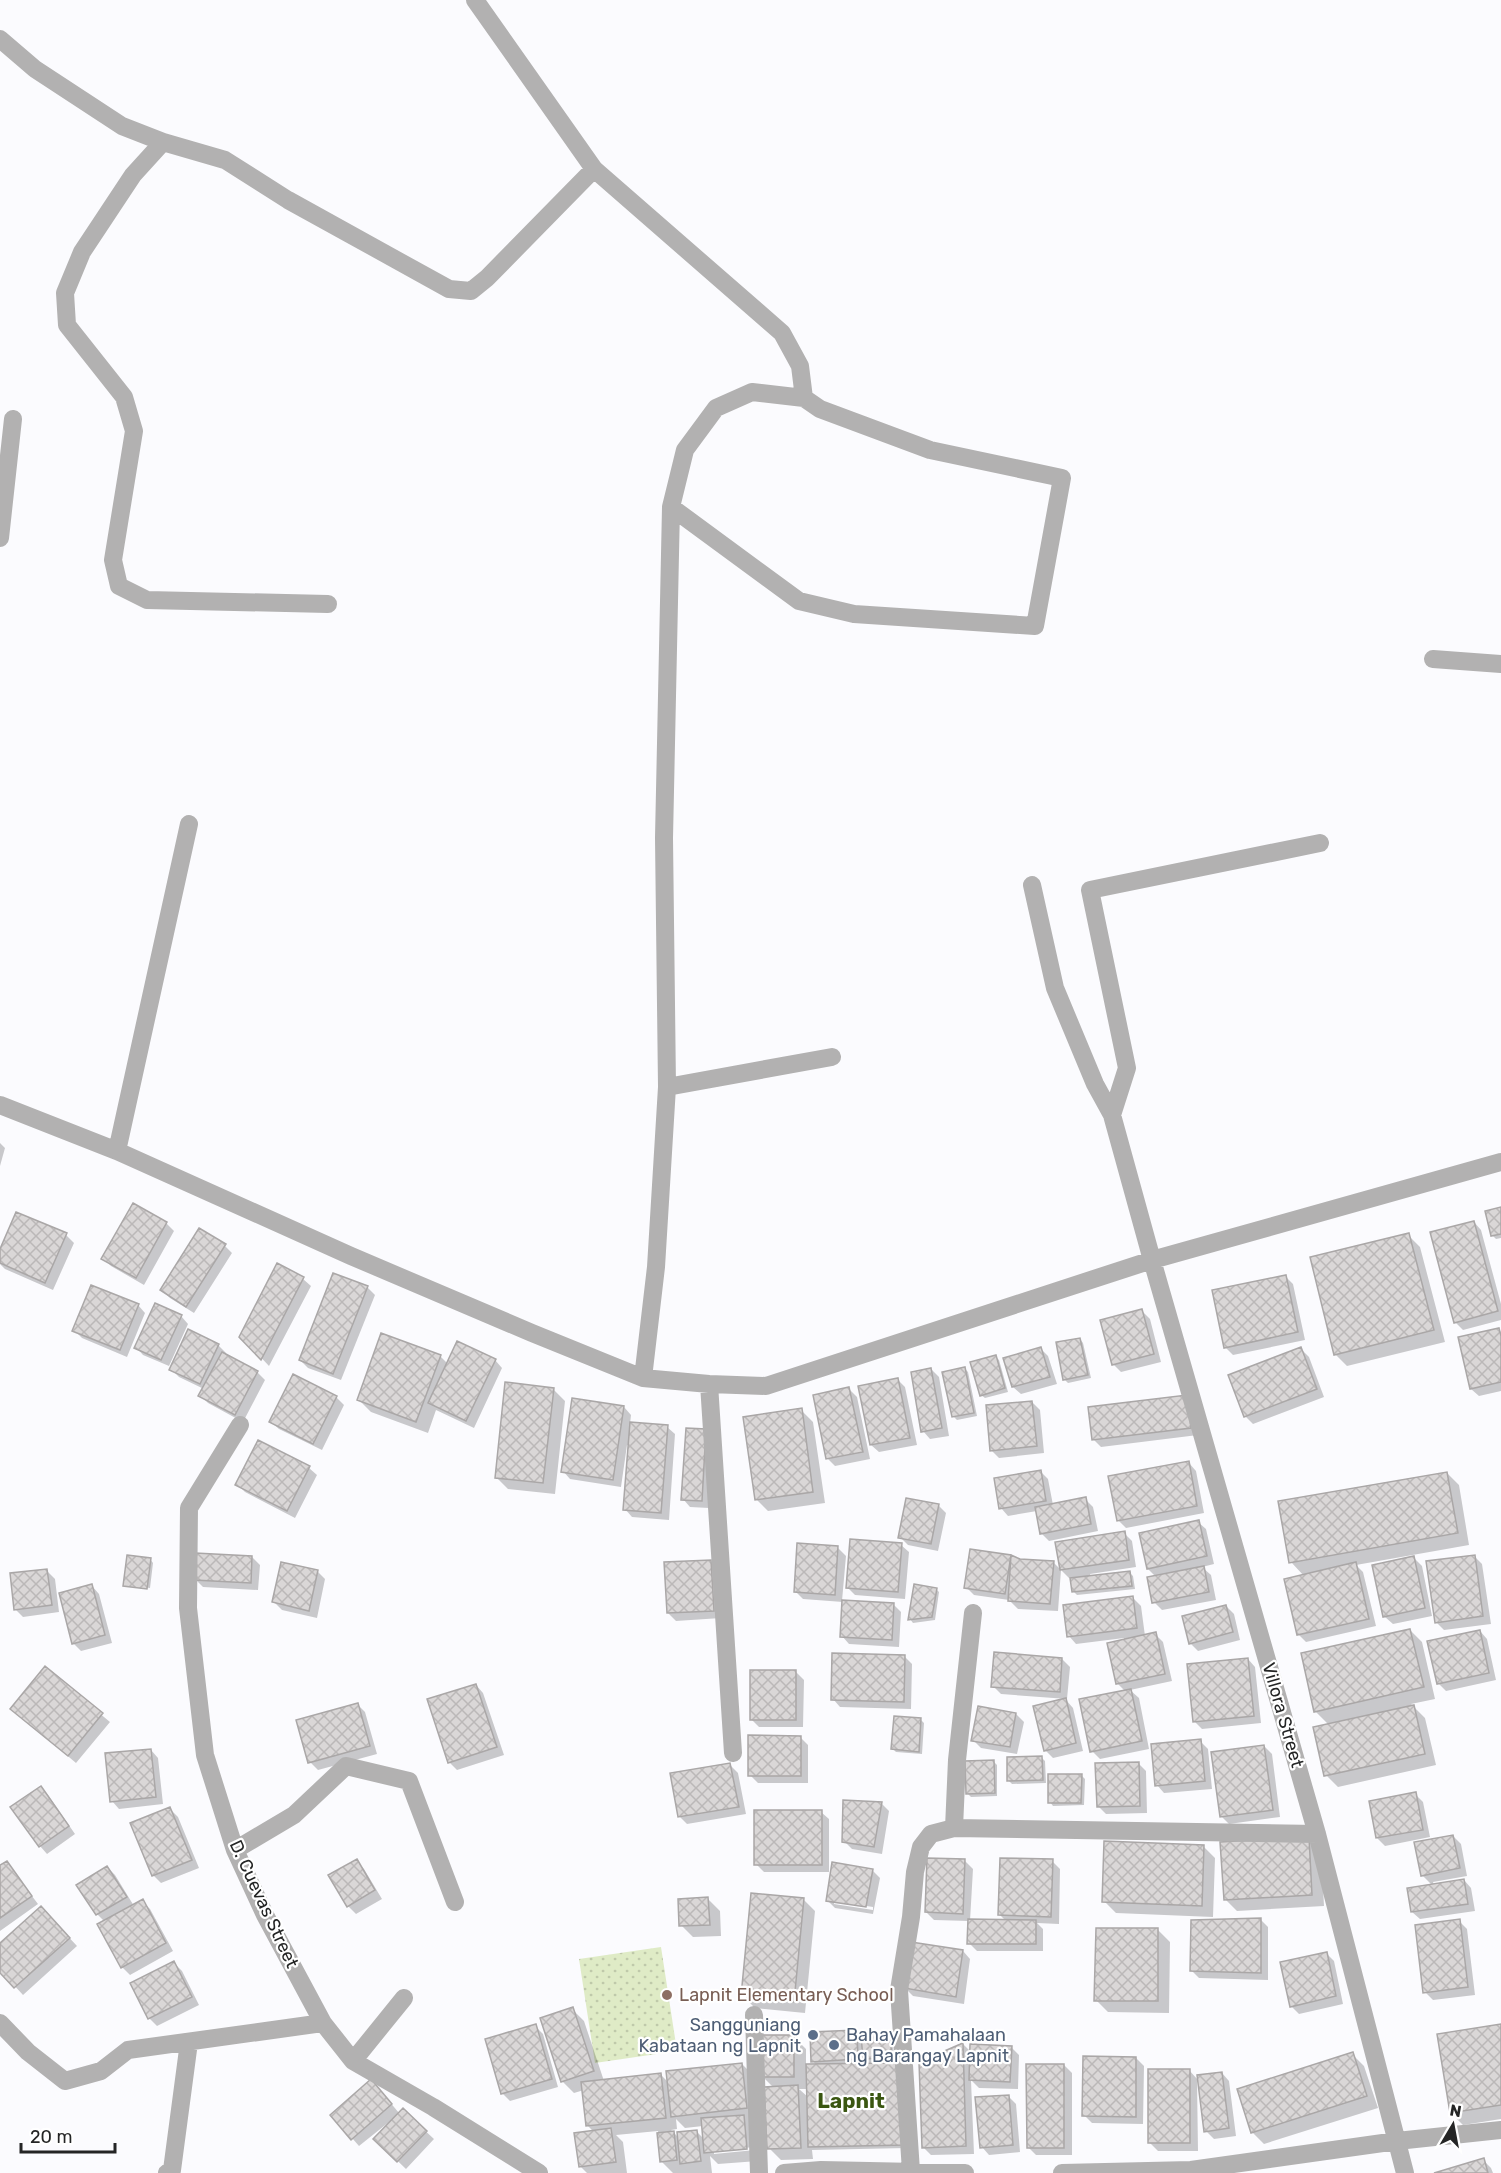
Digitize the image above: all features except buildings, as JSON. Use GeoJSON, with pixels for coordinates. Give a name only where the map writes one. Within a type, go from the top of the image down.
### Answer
{"type":"FeatureCollection","features":[{"type":"Feature","properties":{"kind":"street"},"geometry":{"type":"LineString","coordinates":[[475,0],[594,169],[782,333],[800,366],[804,398]]}},
{"type":"Feature","properties":{"kind":"street"},"geometry":{"type":"LineString","coordinates":[[0,39],[35,69],[122,126],[163,142],[225,160],[288,200],[449,290],[471,291],[488,278],[594,169]]}},
{"type":"Feature","properties":{"kind":"street"},"geometry":{"type":"LineString","coordinates":[[163,142],[133,175],[82,252],[65,292],[68,325],[124,397],[134,431],[113,560],[119,586],[147,600],[328,604]]}},
{"type":"Feature","properties":{"kind":"street"},"geometry":{"type":"LineString","coordinates":[[643,1378],[656,1267],[667,1086],[664,838],[671,507],[685,450],[716,408],[752,392],[804,398],[820,409],[930,450],[1062,478],[1035,626],[854,614],[799,602],[671,507]]}},
{"type":"Feature","properties":{"kind":"street"},"geometry":{"type":"LineString","coordinates":[[0,538],[13,419]]}},
{"type":"Feature","properties":{"kind":"street"},"geometry":{"type":"LineString","coordinates":[[1433,659],[1501,664]]}},
{"type":"Feature","properties":{"kind":"street"},"geometry":{"type":"LineString","coordinates":[[117,1151],[189,824]]}},
{"type":"Feature","properties":{"kind":"street"},"geometry":{"type":"LineString","coordinates":[[1112,1115],[1126,1068],[1090,890],[1320,843]]}},
{"type":"Feature","properties":{"kind":"street","name":"Villora Street"},"geometry":{"type":"LineString","coordinates":[[1032,885],[1055,988],[1095,1084],[1112,1115],[1317,1834],[1405,2173]]}},
{"type":"Feature","properties":{"kind":"street"},"geometry":{"type":"LineString","coordinates":[[667,1086],[832,1057]]}},
{"type":"Feature","properties":{"kind":"street"},"geometry":{"type":"LineString","coordinates":[[0,1105],[117,1151],[351,1256],[643,1378],[709,1384],[766,1386],[1152,1260],[1501,1162]]}},
{"type":"Feature","properties":{"kind":"street"},"geometry":{"type":"LineString","coordinates":[[709,1384],[733,1753]]}},
{"type":"Feature","properties":{"kind":"street","name":"D. Cuevas Street"},"geometry":{"type":"LineString","coordinates":[[240,1425],[189,1508],[188,1553],[188,1608],[205,1755],[235,1850],[265,1915],[323,2023],[353,2061],[433,2107],[539,2173]]}},
{"type":"Feature","properties":{"kind":"street"},"geometry":{"type":"LineString","coordinates":[[954,1828],[957,1761],[973,1613]]}},
{"type":"Feature","properties":{"kind":"street"},"geometry":{"type":"LineString","coordinates":[[235,1850],[294,1815],[346,1766],[409,1781],[455,1902]]}},
{"type":"Feature","properties":{"kind":"street"},"geometry":{"type":"LineString","coordinates":[[911,2171],[899,1990],[911,1917],[915,1872],[921,1847],[932,1834],[954,1828],[1317,1834]]}},
{"type":"Feature","properties":{"kind":"street"},"geometry":{"type":"LineString","coordinates":[[353,2061],[404,1998]]}},
{"type":"Feature","properties":{"kind":"street"},"geometry":{"type":"LineString","coordinates":[[754,2015],[759,2173]]}},
{"type":"Feature","properties":{"kind":"street"},"geometry":{"type":"LineString","coordinates":[[0,2023],[28,2052],[65,2081],[101,2071],[128,2050],[323,2023]]}},
{"type":"Feature","properties":{"kind":"street"},"geometry":{"type":"LineString","coordinates":[[167,2173],[172,2170],[189,2042]]}},
{"type":"Feature","properties":{"kind":"street"},"geometry":{"type":"LineString","coordinates":[[1062,2173],[1191,2170],[1397,2141],[1501,2130]]}},
{"type":"Feature","properties":{"kind":"street"},"geometry":{"type":"LineString","coordinates":[[784,2173],[911,2171],[965,2173]]}},
{"type":"Feature","properties":{"kind":"green space"},"geometry":{"type":"Polygon","coordinates":[[[661,1947],[677,2051],[595,2063],[579,1959],[661,1947]]]}},
{"type":"Feature","properties":{"kind":"place","name":"Lapnit Elementary School"},"geometry":{"type":"Point","coordinates":[667,1995]}},
{"type":"Feature","properties":{"kind":"place","name":"Sangguniang Kabataan ng Lapnit"},"geometry":{"type":"Point","coordinates":[813,2035]}},
{"type":"Feature","properties":{"kind":"place","name":"Bahay Pamahalaan ng Barangay Lapnit"},"geometry":{"type":"Point","coordinates":[834,2045]}},
{"type":"Feature","properties":{"kind":"district","name":"Lapnit"},"geometry":{"type":"Point","coordinates":[851,2100]}}]}
